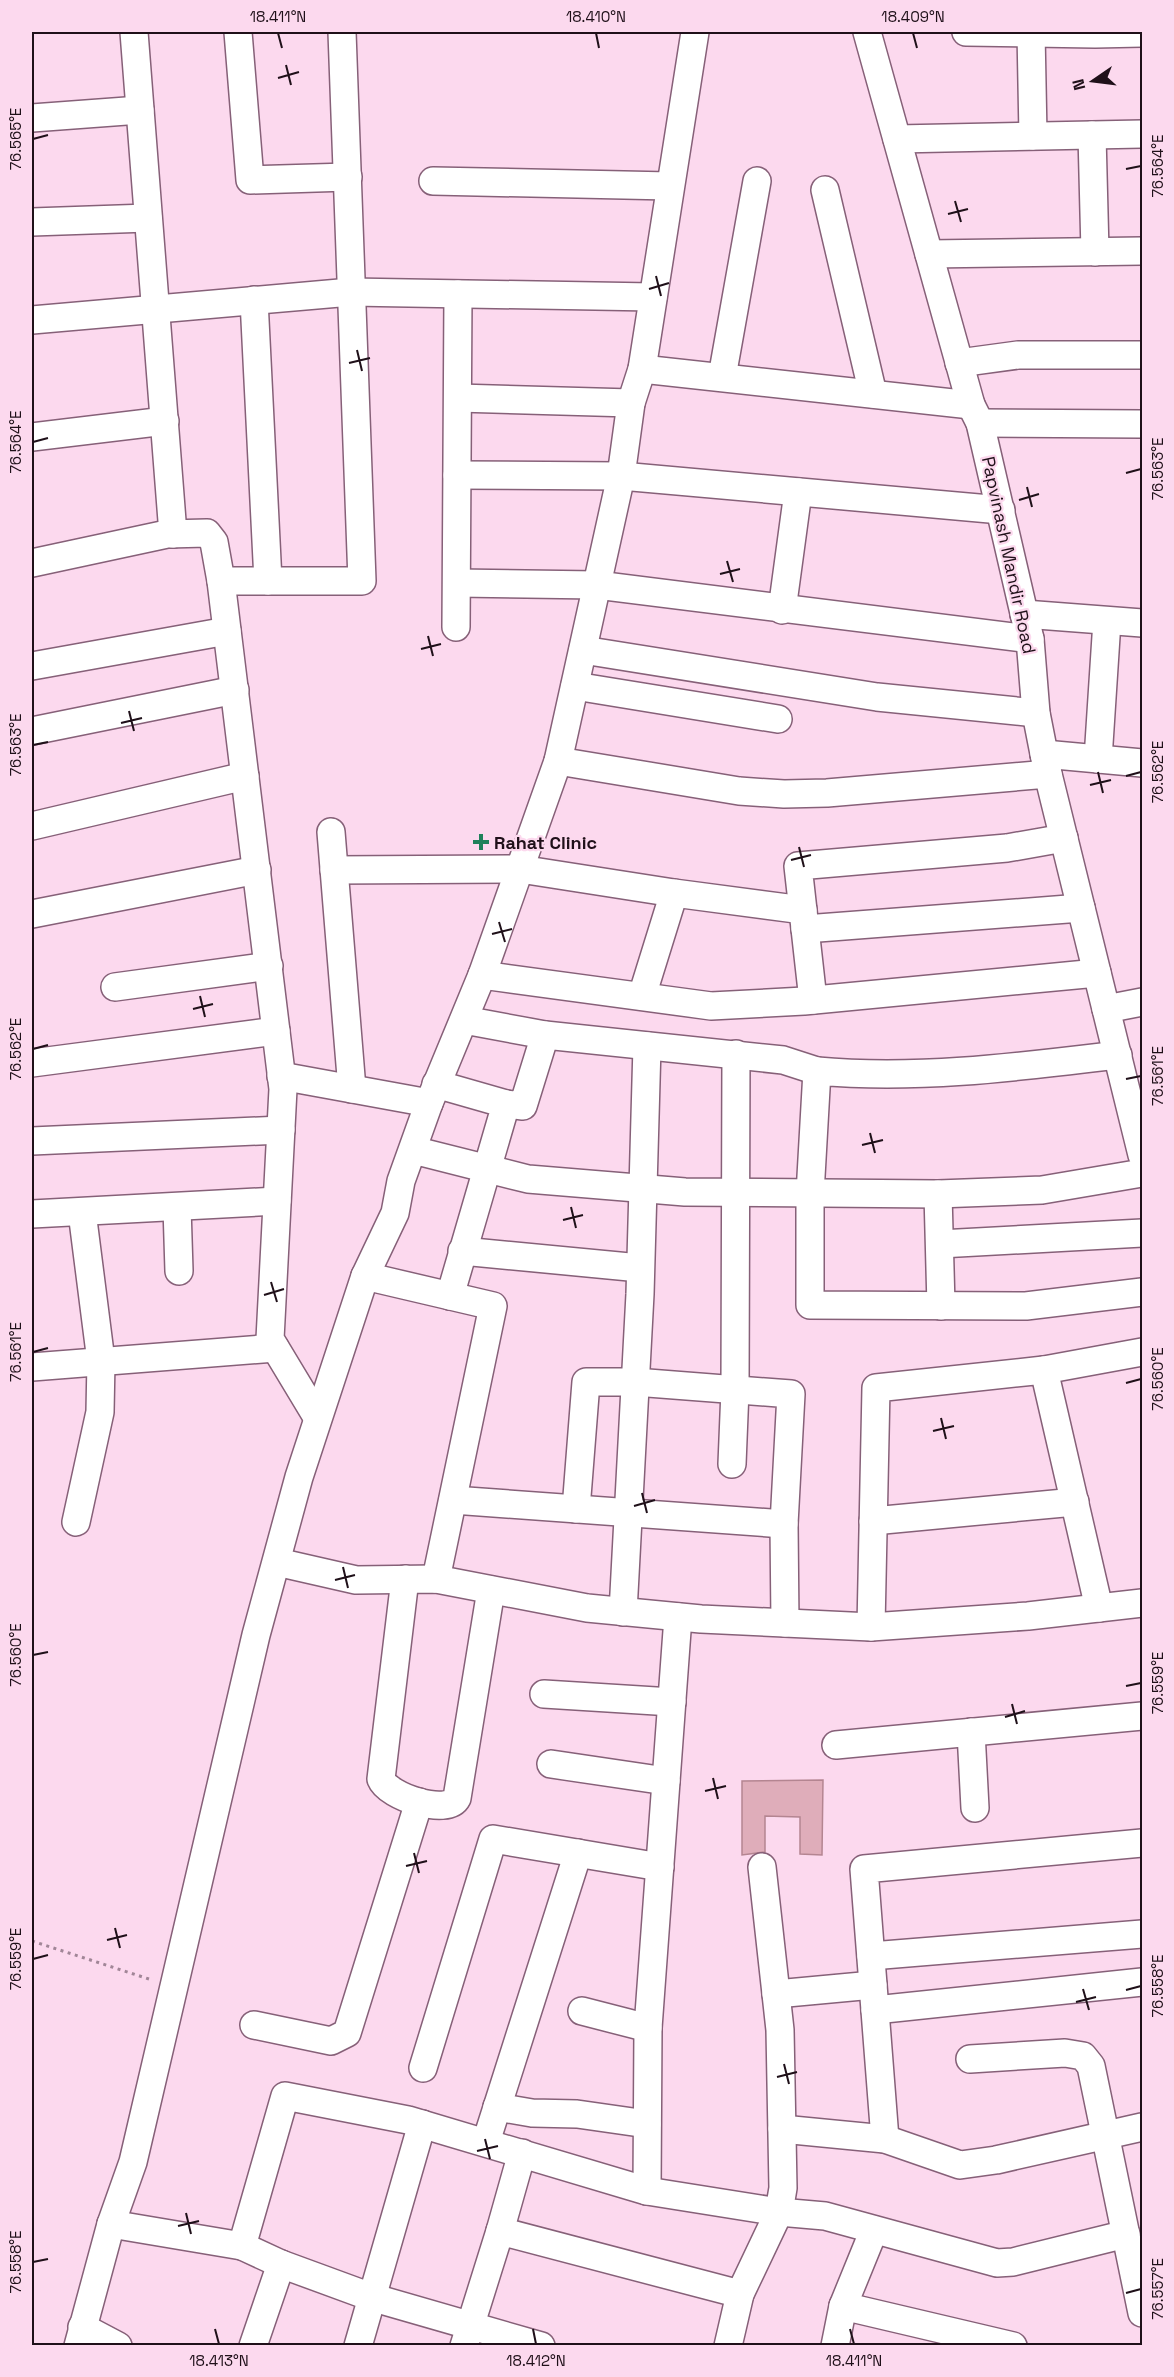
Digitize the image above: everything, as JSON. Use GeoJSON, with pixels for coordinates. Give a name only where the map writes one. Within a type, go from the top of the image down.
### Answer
{"type":"FeatureCollection","features":[{"type":"Feature","properties":{"kind":"street"},"geometry":{"type":"LineString","coordinates":[[134,32],[172,534]]}},
{"type":"Feature","properties":{"kind":"street"},"geometry":{"type":"LineString","coordinates":[[238,32],[250,180],[348,177]]}},
{"type":"Feature","properties":{"kind":"street"},"geometry":{"type":"LineString","coordinates":[[221,582],[362,580],[342,32]]}},
{"type":"Feature","properties":{"kind":"street"},"geometry":{"type":"LineString","coordinates":[[118,2346],[80,2336],[111,2224],[133,2162],[256,1635],[317,1418],[365,1276],[395,1213],[401,1181],[433,1094],[482,975],[558,761],[621,476],[631,403],[642,369],[695,32]]}},
{"type":"Feature","properties":{"kind":"street","name":"Papvinash Mandir Road"},"geometry":{"type":"LineString","coordinates":[[867,32],[959,363],[976,414],[1001,510],[1027,627],[1036,713],[1046,764],[1143,1155]]}},
{"type":"Feature","properties":{"kind":"street"},"geometry":{"type":"LineString","coordinates":[[966,32],[1143,33]]}},
{"type":"Feature","properties":{"kind":"street"},"geometry":{"type":"LineString","coordinates":[[1031,32],[1033,136]]}},
{"type":"Feature","properties":{"kind":"street"},"geometry":{"type":"LineString","coordinates":[[32,118],[140,110]]}},
{"type":"Feature","properties":{"kind":"street"},"geometry":{"type":"LineString","coordinates":[[897,139],[1143,134]]}},
{"type":"Feature","properties":{"kind":"street"},"geometry":{"type":"LineString","coordinates":[[1092,135],[1095,252]]}},
{"type":"Feature","properties":{"kind":"street"},"geometry":{"type":"LineString","coordinates":[[433,181],[670,186]]}},
{"type":"Feature","properties":{"kind":"street"},"geometry":{"type":"LineString","coordinates":[[722,377],[758,181]]}},
{"type":"Feature","properties":{"kind":"street"},"geometry":{"type":"LineString","coordinates":[[825,190],[873,394]]}},
{"type":"Feature","properties":{"kind":"street"},"geometry":{"type":"LineString","coordinates":[[32,222],[148,218]]}},
{"type":"Feature","properties":{"kind":"street"},"geometry":{"type":"LineString","coordinates":[[929,254],[1143,251]]}},
{"type":"Feature","properties":{"kind":"street"},"geometry":{"type":"LineString","coordinates":[[32,320],[351,292],[653,297]]}},
{"type":"Feature","properties":{"kind":"street"},"geometry":{"type":"LineString","coordinates":[[456,627],[458,294]]}},
{"type":"Feature","properties":{"kind":"street"},"geometry":{"type":"LineString","coordinates":[[254,300],[268,581]]}},
{"type":"Feature","properties":{"kind":"street"},"geometry":{"type":"LineString","coordinates":[[959,363],[1018,355],[1143,355]]}},
{"type":"Feature","properties":{"kind":"street"},"geometry":{"type":"LineString","coordinates":[[642,369],[873,394],[976,414],[1143,424]]}},
{"type":"Feature","properties":{"kind":"street"},"geometry":{"type":"LineString","coordinates":[[458,398],[631,403]]}},
{"type":"Feature","properties":{"kind":"street"},"geometry":{"type":"LineString","coordinates":[[32,436],[165,421]]}},
{"type":"Feature","properties":{"kind":"street"},"geometry":{"type":"LineString","coordinates":[[457,475],[621,476],[1001,510]]}},
{"type":"Feature","properties":{"kind":"street"},"geometry":{"type":"LineString","coordinates":[[782,610],[798,492]]}},
{"type":"Feature","properties":{"kind":"street"},"geometry":{"type":"LineString","coordinates":[[32,562],[172,534],[207,533],[214,542],[235,690],[281,1076],[270,1339],[317,1418]]}},
{"type":"Feature","properties":{"kind":"street"},"geometry":{"type":"LineString","coordinates":[[457,583],[597,585],[782,610],[1027,627],[1107,621],[1143,623]]}},
{"type":"Feature","properties":{"kind":"street"},"geometry":{"type":"LineString","coordinates":[[1098,759],[1107,621]]}},
{"type":"Feature","properties":{"kind":"street"},"geometry":{"type":"LineString","coordinates":[[32,666],[227,631]]}},
{"type":"Feature","properties":{"kind":"street"},"geometry":{"type":"LineString","coordinates":[[583,650],[877,697],[1036,713]]}},
{"type":"Feature","properties":{"kind":"street"},"geometry":{"type":"LineString","coordinates":[[575,687],[778,718]]}},
{"type":"Feature","properties":{"kind":"street"},"geometry":{"type":"LineString","coordinates":[[32,731],[235,690]]}},
{"type":"Feature","properties":{"kind":"street"},"geometry":{"type":"LineString","coordinates":[[558,761],[740,791],[784,794],[827,793],[1098,759],[1143,763]]}},
{"type":"Feature","properties":{"kind":"street"},"geometry":{"type":"LineString","coordinates":[[32,826],[245,777]]}},
{"type":"Feature","properties":{"kind":"street"},"geometry":{"type":"LineString","coordinates":[[331,832],[352,1089]]}},
{"type":"Feature","properties":{"kind":"street"},"geometry":{"type":"LineString","coordinates":[[813,1000],[798,866],[1007,848],[1064,838]]}},
{"type":"Feature","properties":{"kind":"street"},"geometry":{"type":"LineString","coordinates":[[334,870],[520,869],[674,893],[803,919],[1081,908]]}},
{"type":"Feature","properties":{"kind":"street"},"geometry":{"type":"LineString","coordinates":[[32,914],[257,870]]}},
{"type":"Feature","properties":{"kind":"street"},"geometry":{"type":"LineString","coordinates":[[642,996],[674,893]]}},
{"type":"Feature","properties":{"kind":"street"},"geometry":{"type":"LineString","coordinates":[[115,987],[269,966]]}},
{"type":"Feature","properties":{"kind":"street"},"geometry":{"type":"LineString","coordinates":[[482,975],[711,1006],[813,1000],[1097,973]]}},
{"type":"Feature","properties":{"kind":"street"},"geometry":{"type":"LineString","coordinates":[[1106,1009],[1143,1002]]}},
{"type":"Feature","properties":{"kind":"street"},"geometry":{"type":"LineString","coordinates":[[464,1020],[545,1035],[783,1060],[817,1071],[874,1074],[997,1069],[1118,1055]]}},
{"type":"Feature","properties":{"kind":"street"},"geometry":{"type":"LineString","coordinates":[[32,1063],[276,1031]]}},
{"type":"Feature","properties":{"kind":"street"},"geometry":{"type":"LineString","coordinates":[[281,1076],[352,1089],[433,1094],[523,1106],[545,1035]]}},
{"type":"Feature","properties":{"kind":"street"},"geometry":{"type":"LineString","coordinates":[[622,1612],[636,1382],[647,1046]]}},
{"type":"Feature","properties":{"kind":"street"},"geometry":{"type":"LineString","coordinates":[[732,1464],[735,1390],[736,1054]]}},
{"type":"Feature","properties":{"kind":"street"},"geometry":{"type":"LineString","coordinates":[[817,1071],[810,1194],[810,1305],[1026,1306],[1143,1292]]}},
{"type":"Feature","properties":{"kind":"street"},"geometry":{"type":"LineString","coordinates":[[450,1296],[506,1104]]}},
{"type":"Feature","properties":{"kind":"street"},"geometry":{"type":"LineString","coordinates":[[32,1141],[280,1130]]}},
{"type":"Feature","properties":{"kind":"street"},"geometry":{"type":"LineString","coordinates":[[413,1150],[528,1179],[641,1189],[735,1193],[938,1194],[1042,1190],[1143,1173]]}},
{"type":"Feature","properties":{"kind":"street"},"geometry":{"type":"LineString","coordinates":[[938,1194],[941,1306]]}},
{"type":"Feature","properties":{"kind":"street"},"geometry":{"type":"LineString","coordinates":[[32,1214],[277,1202]]}},
{"type":"Feature","properties":{"kind":"street"},"geometry":{"type":"LineString","coordinates":[[177,1207],[179,1271]]}},
{"type":"Feature","properties":{"kind":"street"},"geometry":{"type":"LineString","coordinates":[[76,1522],[100,1412],[101,1361],[82,1212]]}},
{"type":"Feature","properties":{"kind":"street"},"geometry":{"type":"LineString","coordinates":[[940,1244],[1143,1233]]}},
{"type":"Feature","properties":{"kind":"street"},"geometry":{"type":"LineString","coordinates":[[462,1251],[640,1268]]}},
{"type":"Feature","properties":{"kind":"street"},"geometry":{"type":"LineString","coordinates":[[365,1276],[493,1306],[436,1579]]}},
{"type":"Feature","properties":{"kind":"street"},"geometry":{"type":"LineString","coordinates":[[32,1367],[275,1348]]}},
{"type":"Feature","properties":{"kind":"street"},"geometry":{"type":"LineString","coordinates":[[871,1627],[876,1388],[1044,1370],[1143,1352]]}},
{"type":"Feature","properties":{"kind":"street"},"geometry":{"type":"LineString","coordinates":[[1044,1370],[1099,1608]]}},
{"type":"Feature","properties":{"kind":"street"},"geometry":{"type":"LineString","coordinates":[[576,1509],[586,1382],[636,1382],[792,1394],[784,1524],[785,1623]]}},
{"type":"Feature","properties":{"kind":"street"},"geometry":{"type":"LineString","coordinates":[[453,1500],[784,1524]]}},
{"type":"Feature","properties":{"kind":"street"},"geometry":{"type":"LineString","coordinates":[[873,1521],[1075,1502]]}},
{"type":"Feature","properties":{"kind":"street"},"geometry":{"type":"LineString","coordinates":[[277,1562],[356,1580],[436,1579],[587,1608],[678,1617],[785,1623],[871,1627],[1143,1603]]}},
{"type":"Feature","properties":{"kind":"street"},"geometry":{"type":"LineString","coordinates":[[405,1579],[381,1779],[388,1790],[419,1802],[449,1806],[454,1804],[457,1798],[491,1590]]}},
{"type":"Feature","properties":{"kind":"street"},"geometry":{"type":"LineString","coordinates":[[647,2191],[648,2028],[678,1617]]}},
{"type":"Feature","properties":{"kind":"street"},"geometry":{"type":"LineString","coordinates":[[544,1694],[672,1702]]}},
{"type":"Feature","properties":{"kind":"street"},"geometry":{"type":"LineString","coordinates":[[836,1745],[1143,1716]]}},
{"type":"Feature","properties":{"kind":"street"},"geometry":{"type":"LineString","coordinates":[[971,1732],[975,1808]]}},
{"type":"Feature","properties":{"kind":"street"},"geometry":{"type":"LineString","coordinates":[[551,1764],[666,1781]]}},
{"type":"Feature","properties":{"kind":"street"},"geometry":{"type":"LineString","coordinates":[[254,2025],[330,2041],[347,2033],[419,1802]]}},
{"type":"Feature","properties":{"kind":"street"},"geometry":{"type":"LineString","coordinates":[[423,2068],[493,1839],[660,1867]]}},
{"type":"Feature","properties":{"kind":"street"},"geometry":{"type":"LineString","coordinates":[[885,2139],[864,1869],[1143,1843]]}},
{"type":"Feature","properties":{"kind":"street"},"geometry":{"type":"LineString","coordinates":[[486,2142],[578,1853]]}},
{"type":"Feature","properties":{"kind":"street"},"geometry":{"type":"LineString","coordinates":[[728,2346],[740,2294],[778,2212],[783,2188],[780,2030],[762,1867]]}},
{"type":"Feature","properties":{"kind":"street"},"geometry":{"type":"LineString","coordinates":[[871,1956],[1143,1934]]}},
{"type":"Feature","properties":{"kind":"street"},"geometry":{"type":"LineString","coordinates":[[776,1994],[874,1998],[1143,1982]]}},
{"type":"Feature","properties":{"kind":"street"},"geometry":{"type":"LineString","coordinates":[[582,2011],[648,2028]]}},
{"type":"Feature","properties":{"kind":"street"},"geometry":{"type":"LineString","coordinates":[[970,2059],[1065,2053],[1083,2056],[1091,2066],[1106,2135],[1131,2200],[1126,2234],[1138,2267],[1143,2313]]}},
{"type":"Feature","properties":{"kind":"street"},"geometry":{"type":"LineString","coordinates":[[243,2246],[285,2096],[422,2124],[647,2191],[778,2212],[825,2216],[997,2263],[1013,2262],[1126,2234]]}},
{"type":"Feature","properties":{"kind":"street"},"geometry":{"type":"LineString","coordinates":[[497,2107],[532,2113],[578,2114],[647,2124]]}},
{"type":"Feature","properties":{"kind":"street"},"geometry":{"type":"LineString","coordinates":[[358,2346],[422,2124]]}},
{"type":"Feature","properties":{"kind":"street"},"geometry":{"type":"LineString","coordinates":[[782,2129],[885,2139],[960,2165],[996,2160],[1143,2127]]}},
{"type":"Feature","properties":{"kind":"street"},"geometry":{"type":"LineString","coordinates":[[467,2336],[522,2153]]}},
{"type":"Feature","properties":{"kind":"street"},"geometry":{"type":"LineString","coordinates":[[111,2224],[243,2246],[281,2264],[467,2336],[541,2346]]}},
{"type":"Feature","properties":{"kind":"street"},"geometry":{"type":"LineString","coordinates":[[835,2346],[843,2306],[874,2230]]}},
{"type":"Feature","properties":{"kind":"street"},"geometry":{"type":"LineString","coordinates":[[500,2231],[740,2294]]}},
{"type":"Feature","properties":{"kind":"street"},"geometry":{"type":"LineString","coordinates":[[253,2346],[281,2264]]}},
{"type":"Feature","properties":{"kind":"street"},"geometry":{"type":"LineString","coordinates":[[843,2306],[1013,2346]]}},
{"type":"Feature","properties":{"kind":"path"},"geometry":{"type":"LineString","coordinates":[[32,1941],[174,1987]]}},
{"type":"Feature","properties":{"kind":"building"},"geometry":{"type":"Polygon","coordinates":[[[823,1780],[822,1855],[800,1854],[800,1817],[765,1816],[765,1852],[742,1855],[742,1781],[823,1780]]]}},
{"type":"Feature","properties":{"kind":"place","name":"Rahat Clinic"},"geometry":{"type":"Point","coordinates":[481,842]}}]}
